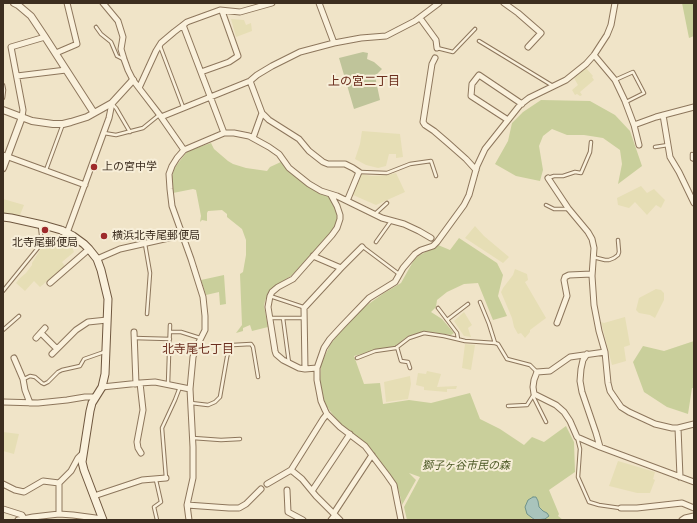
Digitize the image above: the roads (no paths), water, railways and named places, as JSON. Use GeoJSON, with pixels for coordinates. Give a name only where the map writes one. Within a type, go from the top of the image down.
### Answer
{"type":"FeatureCollection","features":[{"type":"Feature","properties":{"kind":"main road"},"geometry":{"type":"LineString","coordinates":[[3,217],[40,224],[67,233],[78,239],[89,249],[97,259],[101,270],[107,294],[105,374],[102,387],[92,403],[82,454],[82,462],[103,520]]}},
{"type":"Feature","properties":{"kind":"street"},"geometry":{"type":"LineString","coordinates":[[14,3],[31,16],[94,113]]}},
{"type":"Feature","properties":{"kind":"street"},"geometry":{"type":"LineString","coordinates":[[56,53],[77,44],[67,3]]}},
{"type":"Feature","properties":{"kind":"street"},"geometry":{"type":"LineString","coordinates":[[103,3],[118,21],[123,37],[121,49],[133,80],[160,115],[184,150]]}},
{"type":"Feature","properties":{"kind":"street"},"geometry":{"type":"LineString","coordinates":[[140,88],[160,45],[187,22],[222,10],[240,12],[272,3]]}},
{"type":"Feature","properties":{"kind":"street"},"geometry":{"type":"LineString","coordinates":[[319,3],[334,42]]}},
{"type":"Feature","properties":{"kind":"street"},"geometry":{"type":"LineString","coordinates":[[160,115],[183,108],[250,81],[272,66],[300,52],[334,42],[386,36],[420,18],[439,3]]}},
{"type":"Feature","properties":{"kind":"street"},"geometry":{"type":"LineString","coordinates":[[504,3],[518,13],[540,33],[528,47]]}},
{"type":"Feature","properties":{"kind":"street"},"geometry":{"type":"LineString","coordinates":[[401,520],[394,485],[365,446],[327,414],[321,401],[317,380],[317,368],[324,348],[334,335],[369,298],[395,282],[403,268],[415,254],[437,242],[464,205],[471,190],[476,170],[485,149],[517,108],[529,98],[572,76],[594,55],[607,35],[611,25],[615,3]]}},
{"type":"Feature","properties":{"kind":"street"},"geometry":{"type":"LineString","coordinates":[[202,72],[229,62],[238,56],[222,10]]}},
{"type":"Feature","properties":{"kind":"street"},"geometry":{"type":"LineString","coordinates":[[420,18],[436,40],[437,48]]}},
{"type":"Feature","properties":{"kind":"street"},"geometry":{"type":"LineString","coordinates":[[184,24],[224,133]]}},
{"type":"Feature","properties":{"kind":"street"},"geometry":{"type":"LineString","coordinates":[[3,168],[5,156],[22,117],[23,110],[11,47],[46,37]]}},
{"type":"Feature","properties":{"kind":"street"},"geometry":{"type":"LineString","coordinates":[[594,55],[615,80],[626,102],[639,145]]}},
{"type":"Feature","properties":{"kind":"street"},"geometry":{"type":"LineString","coordinates":[[435,58],[432,64],[422,122],[434,130],[476,170]]}},
{"type":"Feature","properties":{"kind":"street"},"geometry":{"type":"LineString","coordinates":[[17,76],[66,70]]}},
{"type":"Feature","properties":{"kind":"street"},"geometry":{"type":"LineString","coordinates":[[508,120],[471,96],[472,84],[479,75],[522,104]]}},
{"type":"Feature","properties":{"kind":"street"},"geometry":{"type":"LineString","coordinates":[[3,110],[32,121],[63,124],[79,120],[112,103],[133,80]]}},
{"type":"Feature","properties":{"kind":"street"},"geometry":{"type":"LineString","coordinates":[[250,81],[262,113],[269,120],[299,139],[323,162],[328,164],[345,164],[359,172],[347,201]]}},
{"type":"Feature","properties":{"kind":"street"},"geometry":{"type":"LineString","coordinates":[[67,233],[109,118],[112,103]]}},
{"type":"Feature","properties":{"kind":"street"},"geometry":{"type":"LineString","coordinates":[[634,125],[656,116],[694,107]]}},
{"type":"Feature","properties":{"kind":"street"},"geometry":{"type":"LineString","coordinates":[[253,138],[262,113]]}},
{"type":"Feature","properties":{"kind":"street"},"geometry":{"type":"LineString","coordinates":[[663,115],[670,157],[694,203]]}},
{"type":"Feature","properties":{"kind":"street"},"geometry":{"type":"LineString","coordinates":[[189,520],[187,505],[193,478],[193,438],[190,389],[193,357],[205,330],[205,316],[203,297],[172,206],[169,174],[175,162],[184,150],[224,133],[239,134],[253,138],[279,154],[289,168],[309,184],[321,191],[347,201],[374,215],[404,224],[431,238]]}},
{"type":"Feature","properties":{"kind":"street"},"geometry":{"type":"LineString","coordinates":[[5,156],[85,184]]}},
{"type":"Feature","properties":{"kind":"street"},"geometry":{"type":"LineString","coordinates":[[548,178],[592,239],[594,248],[592,274],[594,305],[605,352],[610,391],[621,407],[655,424],[672,428],[694,424]]}},
{"type":"Feature","properties":{"kind":"street"},"geometry":{"type":"LineString","coordinates":[[317,368],[299,368],[283,360],[274,351],[268,307],[272,292],[293,278],[337,228],[340,215],[331,194]]}},
{"type":"Feature","properties":{"kind":"street"},"geometry":{"type":"LineString","coordinates":[[97,259],[120,249],[182,235]]}},
{"type":"Feature","properties":{"kind":"street"},"geometry":{"type":"LineString","coordinates":[[305,369],[304,308],[362,247]]}},
{"type":"Feature","properties":{"kind":"street"},"geometry":{"type":"LineString","coordinates":[[50,283],[89,249]]}},
{"type":"Feature","properties":{"kind":"street"},"geometry":{"type":"LineString","coordinates":[[313,256],[341,268]]}},
{"type":"Feature","properties":{"kind":"street"},"geometry":{"type":"LineString","coordinates":[[557,323],[567,296],[564,280],[565,277],[592,274]]}},
{"type":"Feature","properties":{"kind":"street"},"geometry":{"type":"LineString","coordinates":[[52,354],[76,330],[88,322],[107,320]]}},
{"type":"Feature","properties":{"kind":"street"},"geometry":{"type":"LineString","coordinates":[[36,338],[46,328]]}},
{"type":"Feature","properties":{"kind":"street"},"geometry":{"type":"LineString","coordinates":[[134,332],[138,384],[143,410],[137,442],[141,454]]}},
{"type":"Feature","properties":{"kind":"street"},"geometry":{"type":"LineString","coordinates":[[41,333],[57,349]]}},
{"type":"Feature","properties":{"kind":"street"},"geometry":{"type":"LineString","coordinates":[[605,352],[570,357],[550,372],[537,372],[534,380],[533,394],[556,405],[564,412],[577,437],[694,482]]}},
{"type":"Feature","properties":{"kind":"street"},"geometry":{"type":"LineString","coordinates":[[587,354],[581,369],[580,381],[582,392],[600,447]]}},
{"type":"Feature","properties":{"kind":"street"},"geometry":{"type":"LineString","coordinates":[[14,358],[23,379],[30,403]]}},
{"type":"Feature","properties":{"kind":"street"},"geometry":{"type":"LineString","coordinates":[[102,387],[156,382],[190,389]]}},
{"type":"Feature","properties":{"kind":"street"},"geometry":{"type":"LineString","coordinates":[[4,401],[30,403],[96,397]]}},
{"type":"Feature","properties":{"kind":"street"},"geometry":{"type":"LineString","coordinates":[[267,484],[291,470],[327,414]]}},
{"type":"Feature","properties":{"kind":"street"},"geometry":{"type":"LineString","coordinates":[[678,428],[680,476]]}},
{"type":"Feature","properties":{"kind":"street"},"geometry":{"type":"LineString","coordinates":[[312,491],[350,434]]}},
{"type":"Feature","properties":{"kind":"street"},"geometry":{"type":"LineString","coordinates":[[59,514],[59,483],[72,471],[78,458],[82,454]]}},
{"type":"Feature","properties":{"kind":"street"},"geometry":{"type":"LineString","coordinates":[[331,520],[372,455]]}},
{"type":"Feature","properties":{"kind":"street"},"geometry":{"type":"LineString","coordinates":[[291,470],[302,479],[316,496],[340,520]]}},
{"type":"Feature","properties":{"kind":"street"},"geometry":{"type":"LineString","coordinates":[[94,496],[142,480],[166,478]]}},
{"type":"Feature","properties":{"kind":"street"},"geometry":{"type":"LineString","coordinates":[[3,484],[15,490],[24,492],[43,481],[59,483]]}},
{"type":"Feature","properties":{"kind":"street"},"geometry":{"type":"LineString","coordinates":[[187,505],[239,508],[246,504],[261,488]]}},
{"type":"Feature","properties":{"kind":"street"},"geometry":{"type":"LineString","coordinates":[[287,490],[288,512],[303,520]]}},
{"type":"Feature","properties":{"kind":"street"},"geometry":{"type":"LineString","coordinates":[[621,508],[637,508],[682,503],[694,508]]}},
{"type":"Feature","properties":{"kind":"street"},"geometry":{"type":"LineString","coordinates":[[3,509],[22,515],[25,519]]}},
{"type":"Feature","properties":{"kind":"street"},"geometry":{"type":"LineString","coordinates":[[18,520],[59,514],[73,518],[103,520]]}},
{"type":"Feature","properties":{"kind":"street"},"geometry":{"type":"LineString","coordinates":[[682,520],[694,516]]}},
{"type":"Feature","properties":{"kind":"lane"},"geometry":{"type":"LineString","coordinates":[[96,27],[101,34],[111,42],[117,56],[124,59]]}},
{"type":"Feature","properties":{"kind":"lane"},"geometry":{"type":"LineString","coordinates":[[437,48],[453,52],[475,30]]}},
{"type":"Feature","properties":{"kind":"lane"},"geometry":{"type":"LineString","coordinates":[[479,42],[553,86]]}},
{"type":"Feature","properties":{"kind":"lane"},"geometry":{"type":"LineString","coordinates":[[160,45],[183,108]]}},
{"type":"Feature","properties":{"kind":"lane"},"geometry":{"type":"LineString","coordinates":[[615,80],[633,72],[644,93],[626,102]]}},
{"type":"Feature","properties":{"kind":"lane"},"geometry":{"type":"LineString","coordinates":[[3,85],[3,98]]}},
{"type":"Feature","properties":{"kind":"lane"},"geometry":{"type":"LineString","coordinates":[[112,103],[130,132]]}},
{"type":"Feature","properties":{"kind":"lane"},"geometry":{"type":"LineString","coordinates":[[103,133],[116,135],[143,128],[160,115]]}},
{"type":"Feature","properties":{"kind":"lane"},"geometry":{"type":"LineString","coordinates":[[46,170],[63,124]]}},
{"type":"Feature","properties":{"kind":"lane"},"geometry":{"type":"LineString","coordinates":[[548,178],[581,172],[590,152],[591,142]]}},
{"type":"Feature","properties":{"kind":"lane"},"geometry":{"type":"LineString","coordinates":[[655,148],[668,145]]}},
{"type":"Feature","properties":{"kind":"lane"},"geometry":{"type":"LineString","coordinates":[[692,154],[692,159],[694,160]]}},
{"type":"Feature","properties":{"kind":"lane"},"geometry":{"type":"LineString","coordinates":[[359,172],[387,173],[410,164],[430,161],[436,176]]}},
{"type":"Feature","properties":{"kind":"lane"},"geometry":{"type":"LineString","coordinates":[[374,215],[387,203]]}},
{"type":"Feature","properties":{"kind":"lane"},"geometry":{"type":"LineString","coordinates":[[546,205],[554,209],[569,209]]}},
{"type":"Feature","properties":{"kind":"lane"},"geometry":{"type":"LineString","coordinates":[[376,242],[392,221]]}},
{"type":"Feature","properties":{"kind":"lane"},"geometry":{"type":"LineString","coordinates":[[3,291],[42,243],[40,224]]}},
{"type":"Feature","properties":{"kind":"lane"},"geometry":{"type":"LineString","coordinates":[[431,238],[437,242]]}},
{"type":"Feature","properties":{"kind":"lane"},"geometry":{"type":"LineString","coordinates":[[593,257],[605,260],[614,258],[619,252],[618,240]]}},
{"type":"Feature","properties":{"kind":"lane"},"geometry":{"type":"LineString","coordinates":[[145,243],[150,273],[147,314]]}},
{"type":"Feature","properties":{"kind":"lane"},"geometry":{"type":"LineString","coordinates":[[362,247],[400,274]]}},
{"type":"Feature","properties":{"kind":"lane"},"geometry":{"type":"LineString","coordinates":[[270,296],[304,308]]}},
{"type":"Feature","properties":{"kind":"lane"},"geometry":{"type":"LineString","coordinates":[[480,302],[490,324],[496,344],[498,344],[506,359],[530,365],[537,372]]}},
{"type":"Feature","properties":{"kind":"lane"},"geometry":{"type":"LineString","coordinates":[[447,320],[468,304]]}},
{"type":"Feature","properties":{"kind":"lane"},"geometry":{"type":"LineString","coordinates":[[438,308],[457,333],[458,339]]}},
{"type":"Feature","properties":{"kind":"lane"},"geometry":{"type":"LineString","coordinates":[[3,330],[20,316]]}},
{"type":"Feature","properties":{"kind":"lane"},"geometry":{"type":"LineString","coordinates":[[270,318],[304,318]]}},
{"type":"Feature","properties":{"kind":"lane"},"geometry":{"type":"LineString","coordinates":[[283,318],[289,364]]}},
{"type":"Feature","properties":{"kind":"lane"},"geometry":{"type":"LineString","coordinates":[[168,385],[170,325]]}},
{"type":"Feature","properties":{"kind":"lane"},"geometry":{"type":"LineString","coordinates":[[170,332],[181,332],[201,338]]}},
{"type":"Feature","properties":{"kind":"lane"},"geometry":{"type":"LineString","coordinates":[[357,358],[375,352],[397,348],[409,338],[424,333],[465,341],[496,344]]}},
{"type":"Feature","properties":{"kind":"lane"},"geometry":{"type":"LineString","coordinates":[[134,338],[170,339]]}},
{"type":"Feature","properties":{"kind":"lane"},"geometry":{"type":"LineString","coordinates":[[191,403],[208,405],[215,402],[220,397],[227,356],[230,347],[234,345],[251,344],[253,347],[258,377]]}},
{"type":"Feature","properties":{"kind":"lane"},"geometry":{"type":"LineString","coordinates":[[397,348],[400,361],[408,362],[410,368]]}},
{"type":"Feature","properties":{"kind":"lane"},"geometry":{"type":"LineString","coordinates":[[23,379],[30,376],[35,376],[44,384],[58,372],[80,366],[84,360],[105,352]]}},
{"type":"Feature","properties":{"kind":"lane"},"geometry":{"type":"LineString","coordinates":[[166,478],[162,428],[173,406],[180,387]]}},
{"type":"Feature","properties":{"kind":"lane"},"geometry":{"type":"LineString","coordinates":[[508,406],[527,405],[533,394]]}},
{"type":"Feature","properties":{"kind":"lane"},"geometry":{"type":"LineString","coordinates":[[533,394],[546,422]]}},
{"type":"Feature","properties":{"kind":"lane"},"geometry":{"type":"LineString","coordinates":[[577,437],[580,449],[578,477],[589,502],[621,508]]}},
{"type":"Feature","properties":{"kind":"lane"},"geometry":{"type":"LineString","coordinates":[[193,438],[221,440],[240,439]]}},
{"type":"Feature","properties":{"kind":"lane"},"geometry":{"type":"LineString","coordinates":[[156,479],[161,502],[154,507],[157,520]]}},
{"type":"Feature","properties":{"kind":"water"},"geometry":{"type":"Polygon","coordinates":[[[536,497],[539,507],[549,516],[545,519],[535,520],[527,514],[525,507],[528,500],[536,497]]]}},
{"type":"Feature","properties":{"kind":"place","name":"上の宮中学"},"geometry":{"type":"Point","coordinates":[94,167]}},
{"type":"Feature","properties":{"kind":"place","name":"北寺尾郵便局"},"geometry":{"type":"Point","coordinates":[45,230]}},
{"type":"Feature","properties":{"kind":"place","name":"横浜北寺尾郵便局"},"geometry":{"type":"Point","coordinates":[104,236]}},
{"type":"Feature","properties":{"kind":"district","name":"上の宮二丁目"},"geometry":{"type":"Point","coordinates":[364,82]}},
{"type":"Feature","properties":{"kind":"district","name":"北寺尾七丁目"},"geometry":{"type":"Point","coordinates":[198,350]}},
{"type":"Feature","properties":{"kind":"park label","name":"獅子ヶ谷市民の森"},"geometry":{"type":"Point","coordinates":[466,466]}}]}
